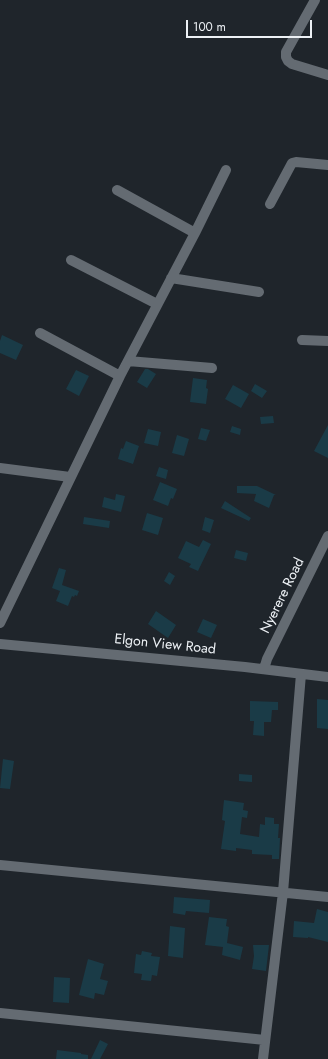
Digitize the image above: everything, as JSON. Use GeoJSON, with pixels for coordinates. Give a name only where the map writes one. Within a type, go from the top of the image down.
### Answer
{"type":"FeatureCollection","features":[{"type":"Feature","properties":{"kind":"street"},"geometry":{"type":"LineString","coordinates":[[314,0],[286,52],[286,57],[292,64],[328,74]]}},
{"type":"Feature","properties":{"kind":"street"},"geometry":{"type":"LineString","coordinates":[[270,204],[292,163],[296,162],[328,165]]}},
{"type":"Feature","properties":{"kind":"street"},"geometry":{"type":"LineString","coordinates":[[0,623],[120,376],[195,233],[226,170]]}},
{"type":"Feature","properties":{"kind":"street"},"geometry":{"type":"LineString","coordinates":[[117,190],[195,233]]}},
{"type":"Feature","properties":{"kind":"street"},"geometry":{"type":"LineString","coordinates":[[71,260],[157,304]]}},
{"type":"Feature","properties":{"kind":"street"},"geometry":{"type":"LineString","coordinates":[[171,278],[259,292]]}},
{"type":"Feature","properties":{"kind":"street"},"geometry":{"type":"LineString","coordinates":[[40,334],[120,376]]}},
{"type":"Feature","properties":{"kind":"street"},"geometry":{"type":"LineString","coordinates":[[302,340],[328,341]]}},
{"type":"Feature","properties":{"kind":"street"},"geometry":{"type":"LineString","coordinates":[[128,361],[212,368]]}},
{"type":"Feature","properties":{"kind":"street"},"geometry":{"type":"LineString","coordinates":[[0,468],[70,477]]}},
{"type":"Feature","properties":{"kind":"street","name":"Nyerere Road"},"geometry":{"type":"LineString","coordinates":[[264,669],[328,536]]}},
{"type":"Feature","properties":{"kind":"street","name":"Elgon View Road"},"geometry":{"type":"LineString","coordinates":[[0,644],[264,669],[328,677]]}},
{"type":"Feature","properties":{"kind":"street"},"geometry":{"type":"LineString","coordinates":[[263,1059],[283,892],[301,674]]}},
{"type":"Feature","properties":{"kind":"street"},"geometry":{"type":"LineString","coordinates":[[0,865],[328,897]]}},
{"type":"Feature","properties":{"kind":"street"},"geometry":{"type":"LineString","coordinates":[[0,1013],[265,1040]]}},
{"type":"Feature","properties":{"kind":"building"},"geometry":{"type":"Polygon","coordinates":[[[2,335],[23,345],[16,360],[0,353],[0,341],[2,335]]]}},
{"type":"Feature","properties":{"kind":"building"},"geometry":{"type":"Polygon","coordinates":[[[145,369],[148,369],[156,374],[147,388],[137,382],[145,369]]]}},
{"type":"Feature","properties":{"kind":"building"},"geometry":{"type":"Polygon","coordinates":[[[76,370],[89,376],[79,396],[66,389],[76,370]]]}},
{"type":"Feature","properties":{"kind":"building"},"geometry":{"type":"Polygon","coordinates":[[[193,378],[207,380],[206,388],[208,389],[206,404],[190,402],[193,378]]]}},
{"type":"Feature","properties":{"kind":"building"},"geometry":{"type":"Polygon","coordinates":[[[255,384],[267,391],[262,398],[251,391],[255,384]]]}},
{"type":"Feature","properties":{"kind":"building"},"geometry":{"type":"Polygon","coordinates":[[[233,385],[249,394],[241,408],[225,399],[233,385]]]}},
{"type":"Feature","properties":{"kind":"building"},"geometry":{"type":"Polygon","coordinates":[[[273,416],[274,423],[261,424],[260,417],[273,416]]]}},
{"type":"Feature","properties":{"kind":"building"},"geometry":{"type":"Polygon","coordinates":[[[328,425],[328,458],[314,451],[328,425]]]}},
{"type":"Feature","properties":{"kind":"building"},"geometry":{"type":"Polygon","coordinates":[[[232,426],[241,429],[240,435],[230,432],[232,426]]]}},
{"type":"Feature","properties":{"kind":"building"},"geometry":{"type":"Polygon","coordinates":[[[201,428],[210,430],[206,441],[198,439],[201,428]]]}},
{"type":"Feature","properties":{"kind":"building"},"geometry":{"type":"Polygon","coordinates":[[[148,429],[161,432],[158,446],[144,443],[148,429]]]}},
{"type":"Feature","properties":{"kind":"building"},"geometry":{"type":"Polygon","coordinates":[[[177,435],[189,439],[184,456],[172,453],[177,435]]]}},
{"type":"Feature","properties":{"kind":"building"},"geometry":{"type":"Polygon","coordinates":[[[126,441],[139,446],[133,464],[118,459],[121,448],[123,449],[126,441]]]}},
{"type":"Feature","properties":{"kind":"building"},"geometry":{"type":"Polygon","coordinates":[[[159,467],[168,470],[166,479],[156,476],[159,467]]]}},
{"type":"Feature","properties":{"kind":"building"},"geometry":{"type":"Polygon","coordinates":[[[160,482],[177,489],[168,506],[153,500],[160,482]]]}},
{"type":"Feature","properties":{"kind":"building"},"geometry":{"type":"Polygon","coordinates":[[[237,486],[257,486],[276,495],[274,495],[269,508],[254,501],[256,494],[237,493],[237,486]]]}},
{"type":"Feature","properties":{"kind":"building"},"geometry":{"type":"Polygon","coordinates":[[[116,494],[125,496],[121,512],[102,507],[104,497],[115,500],[116,494]]]}},
{"type":"Feature","properties":{"kind":"building"},"geometry":{"type":"Polygon","coordinates":[[[225,501],[251,518],[249,521],[221,508],[225,501]]]}},
{"type":"Feature","properties":{"kind":"building"},"geometry":{"type":"Polygon","coordinates":[[[147,513],[163,518],[158,535],[142,530],[147,513]]]}},
{"type":"Feature","properties":{"kind":"building"},"geometry":{"type":"Polygon","coordinates":[[[84,517],[110,521],[109,528],[83,524],[84,517]]]}},
{"type":"Feature","properties":{"kind":"building"},"geometry":{"type":"Polygon","coordinates":[[[205,517],[214,520],[210,533],[202,530],[205,517]]]}},
{"type":"Feature","properties":{"kind":"building"},"geometry":{"type":"Polygon","coordinates":[[[203,540],[211,544],[198,571],[189,567],[191,564],[178,558],[186,541],[199,547],[203,540]]]}},
{"type":"Feature","properties":{"kind":"building"},"geometry":{"type":"Polygon","coordinates":[[[236,550],[248,553],[246,561],[234,558],[236,550]]]}},
{"type":"Feature","properties":{"kind":"building"},"geometry":{"type":"Polygon","coordinates":[[[59,568],[66,570],[62,585],[79,591],[77,596],[72,596],[68,606],[56,601],[60,591],[52,588],[59,568]]]}},
{"type":"Feature","properties":{"kind":"building"},"geometry":{"type":"Polygon","coordinates":[[[169,572],[175,576],[170,585],[164,581],[169,572]]]}},
{"type":"Feature","properties":{"kind":"building"},"geometry":{"type":"Polygon","coordinates":[[[156,611],[176,625],[168,638],[148,624],[156,611]]]}},
{"type":"Feature","properties":{"kind":"building"},"geometry":{"type":"Polygon","coordinates":[[[203,619],[217,625],[211,638],[197,632],[203,619]]]}},
{"type":"Feature","properties":{"kind":"building"},"geometry":{"type":"Polygon","coordinates":[[[317,699],[328,700],[328,729],[317,728],[317,699]]]}},
{"type":"Feature","properties":{"kind":"building"},"geometry":{"type":"Polygon","coordinates":[[[250,701],[278,702],[278,710],[272,710],[271,722],[264,722],[264,736],[253,735],[254,721],[250,721],[250,701]]]}},
{"type":"Feature","properties":{"kind":"building"},"geometry":{"type":"Polygon","coordinates":[[[3,759],[14,761],[10,789],[0,788],[3,759]]]}},
{"type":"Feature","properties":{"kind":"building"},"geometry":{"type":"Polygon","coordinates":[[[239,774],[252,775],[252,782],[239,781],[239,774]]]}},
{"type":"Feature","properties":{"kind":"building"},"geometry":{"type":"Polygon","coordinates":[[[224,800],[244,803],[243,810],[248,811],[247,818],[242,817],[240,834],[259,837],[260,824],[265,825],[265,817],[274,818],[274,824],[279,824],[279,859],[272,859],[272,855],[252,854],[252,850],[236,848],[236,851],[221,849],[225,821],[222,820],[224,800]]]}},
{"type":"Feature","properties":{"kind":"building"},"geometry":{"type":"Polygon","coordinates":[[[174,897],[210,900],[209,913],[186,911],[185,915],[173,913],[174,897]]]}},
{"type":"Feature","properties":{"kind":"building"},"geometry":{"type":"Polygon","coordinates":[[[317,909],[328,912],[328,942],[308,937],[293,937],[294,921],[314,923],[317,909]]]}},
{"type":"Feature","properties":{"kind":"building"},"geometry":{"type":"Polygon","coordinates":[[[209,917],[227,919],[226,926],[229,927],[227,943],[243,947],[240,960],[222,955],[223,947],[205,945],[209,917]]]}},
{"type":"Feature","properties":{"kind":"building"},"geometry":{"type":"Polygon","coordinates":[[[170,926],[185,928],[183,958],[168,956],[170,926]]]}},
{"type":"Feature","properties":{"kind":"building"},"geometry":{"type":"Polygon","coordinates":[[[253,945],[269,945],[266,971],[252,969],[254,956],[253,945]]]}},
{"type":"Feature","properties":{"kind":"building"},"geometry":{"type":"Polygon","coordinates":[[[142,951],[152,953],[151,956],[160,957],[157,976],[152,975],[151,981],[141,980],[142,974],[134,973],[136,954],[141,955],[142,951]]]}},
{"type":"Feature","properties":{"kind":"building"},"geometry":{"type":"Polygon","coordinates":[[[88,959],[104,964],[100,979],[108,981],[104,995],[95,993],[94,999],[79,995],[88,959]]]}},
{"type":"Feature","properties":{"kind":"building"},"geometry":{"type":"Polygon","coordinates":[[[54,977],[70,978],[69,1003],[53,1002],[54,977]]]}},
{"type":"Feature","properties":{"kind":"building"},"geometry":{"type":"Polygon","coordinates":[[[100,1040],[108,1044],[100,1059],[91,1059],[100,1040]]]}},
{"type":"Feature","properties":{"kind":"building"},"geometry":{"type":"Polygon","coordinates":[[[57,1050],[88,1055],[88,1059],[56,1059],[57,1050]]]}}]}
